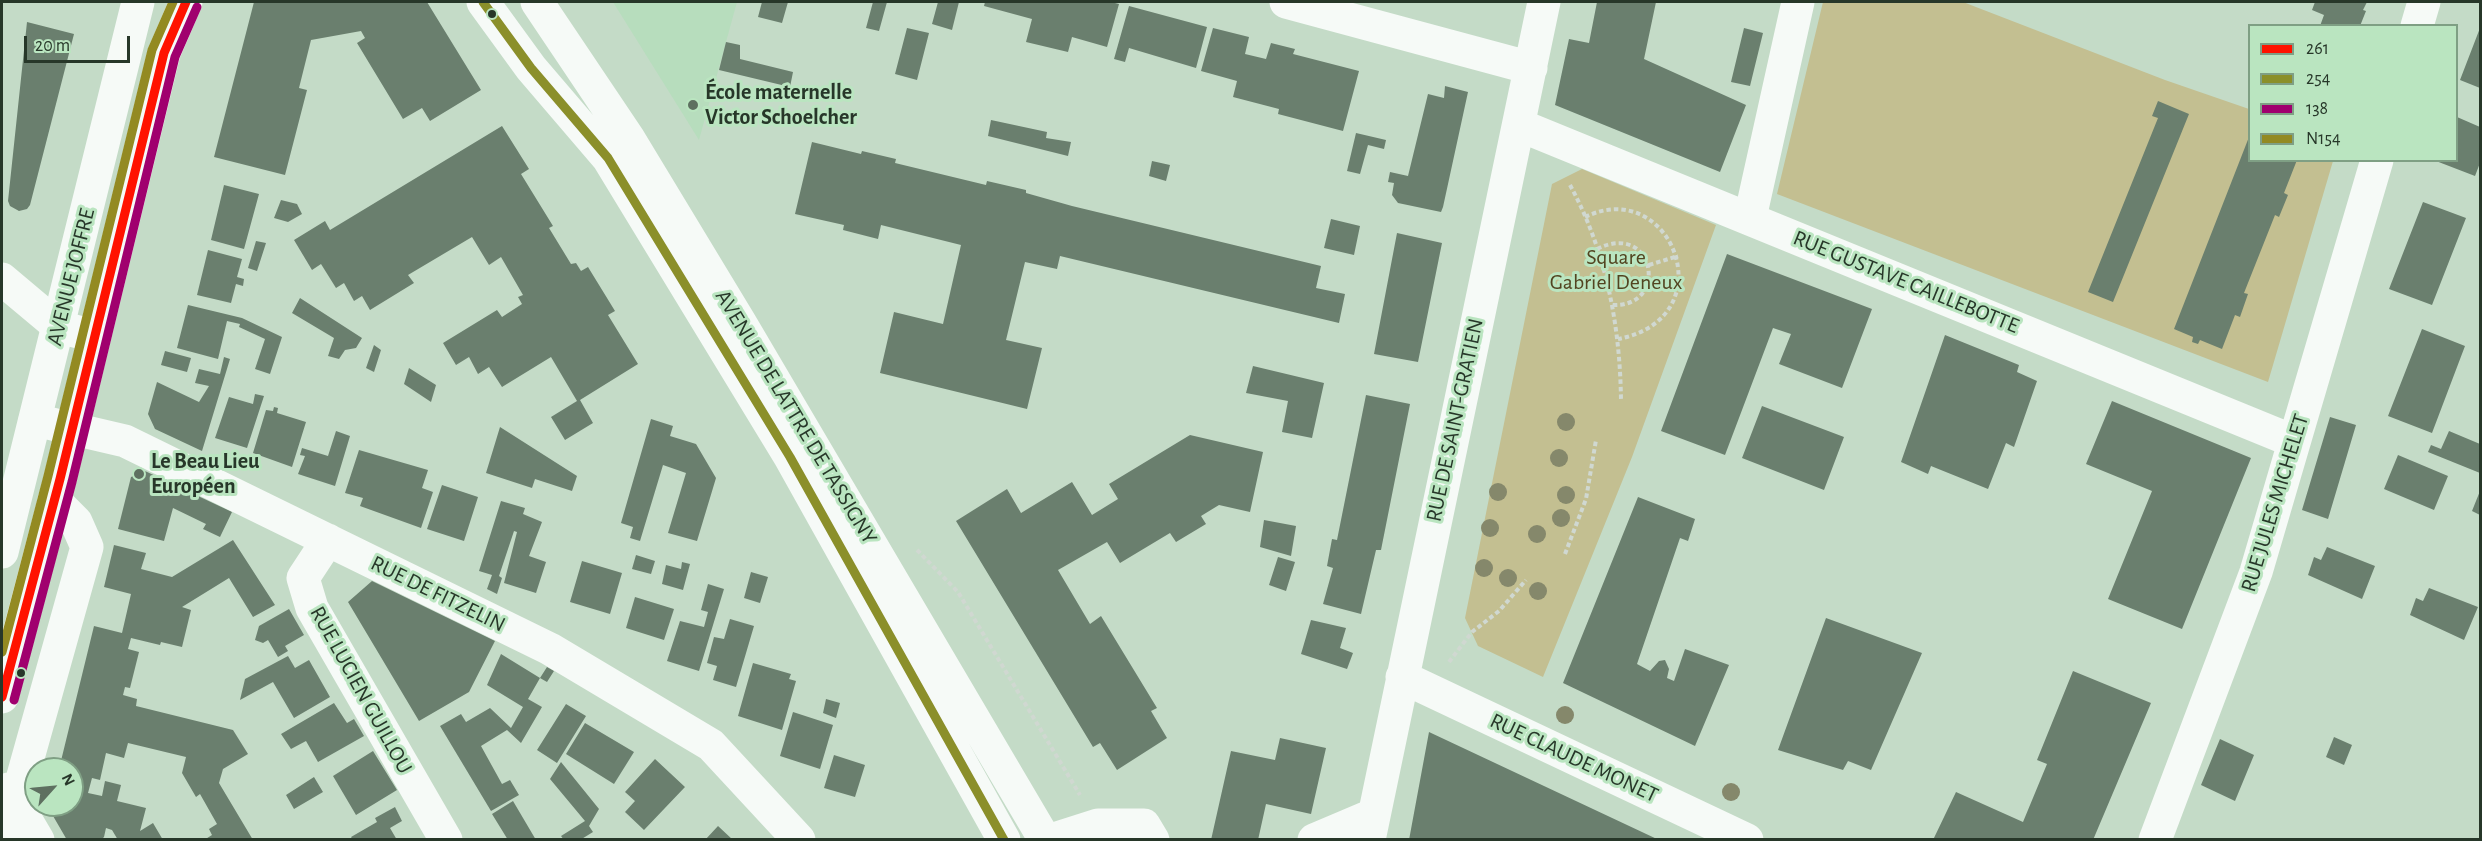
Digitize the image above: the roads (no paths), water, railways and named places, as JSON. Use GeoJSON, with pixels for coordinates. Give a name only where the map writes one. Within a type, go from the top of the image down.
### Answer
{"type":"FeatureCollection","features":[{"type":"Feature","properties":{"kind":"street","name":"AVENUE JOFFRE"},"geometry":{"type":"LineString","coordinates":[[2,552],[138,2]]}},
{"type":"Feature","properties":{"kind":"street","name":"AVENUE JOFFRE"},"geometry":{"type":"LineString","coordinates":[[2,697],[54,500],[164,53],[186,2]]}},
{"type":"Feature","properties":{"kind":"street","name":"AVENUE DE LATTRE DE TASSIGNY"},"geometry":{"type":"LineString","coordinates":[[483,2],[531,68],[608,158],[790,457],[1004,840]]}},
{"type":"Feature","properties":{"kind":"street","name":"AVENUE DE LATTRE DE TASSIGNY"},"geometry":{"type":"LineString","coordinates":[[537,2],[629,139],[700,256],[1045,840]]}},
{"type":"Feature","properties":{"kind":"street"},"geometry":{"type":"LineString","coordinates":[[1286,2],[1531,68]]}},
{"type":"Feature","properties":{"kind":"street","name":"RUE DE SAINT-GRATIEN"},"geometry":{"type":"LineString","coordinates":[[1371,827],[1486,268],[1544,2]]}},
{"type":"Feature","properties":{"kind":"street"},"geometry":{"type":"LineString","coordinates":[[1750,218],[1798,2]]}},
{"type":"Feature","properties":{"kind":"street"},"geometry":{"type":"LineString","coordinates":[[2418,24],[2424,2]]}},
{"type":"Feature","properties":{"kind":"street","name":"RUE GUSTAVE CAILLEBOTTE"},"geometry":{"type":"LineString","coordinates":[[1519,125],[2293,441]]}},
{"type":"Feature","properties":{"kind":"street","name":"RUE JULES MICHELET"},"geometry":{"type":"LineString","coordinates":[[2155,840],[2256,572],[2376,162]]}},
{"type":"Feature","properties":{"kind":"street"},"geometry":{"type":"LineString","coordinates":[[2,279],[59,327],[94,336]]}},
{"type":"Feature","properties":{"kind":"street","name":"RUE DE FITZELIN"},"geometry":{"type":"LineString","coordinates":[[35,420],[125,441],[550,649],[711,745],[799,840]]}},
{"type":"Feature","properties":{"kind":"street"},"geometry":{"type":"LineString","coordinates":[[5,840],[8,788],[87,547],[76,522],[54,500]]}},
{"type":"Feature","properties":{"kind":"street","name":"RUE LUCIEN GUILLOU"},"geometry":{"type":"LineString","coordinates":[[328,540],[303,578],[312,608],[446,840]]}},
{"type":"Feature","properties":{"kind":"street","name":"RUE CLAUDE MONET"},"geometry":{"type":"LineString","coordinates":[[1402,676],[1747,840]]}},
{"type":"Feature","properties":{"kind":"street"},"geometry":{"type":"LineString","coordinates":[[8,788],[38,840]]}},
{"type":"Feature","properties":{"kind":"street"},"geometry":{"type":"LineString","coordinates":[[1051,840],[1098,825],[1144,825],[1153,840]]}},
{"type":"Feature","properties":{"kind":"street"},"geometry":{"type":"LineString","coordinates":[[1314,840],[1371,827]]}},
{"type":"Feature","properties":{"kind":"place","name":"École maternelle Victor Schoelcher"},"geometry":{"type":"Point","coordinates":[693,105]}},
{"type":"Feature","properties":{"kind":"place","name":"Le Beau Lieu Européen"},"geometry":{"type":"Point","coordinates":[139,474]}},
{"type":"Feature","properties":{"kind":"park label","name":"Square Gabriel Deneux"},"geometry":{"type":"Point","coordinates":[1616,270]}}]}
